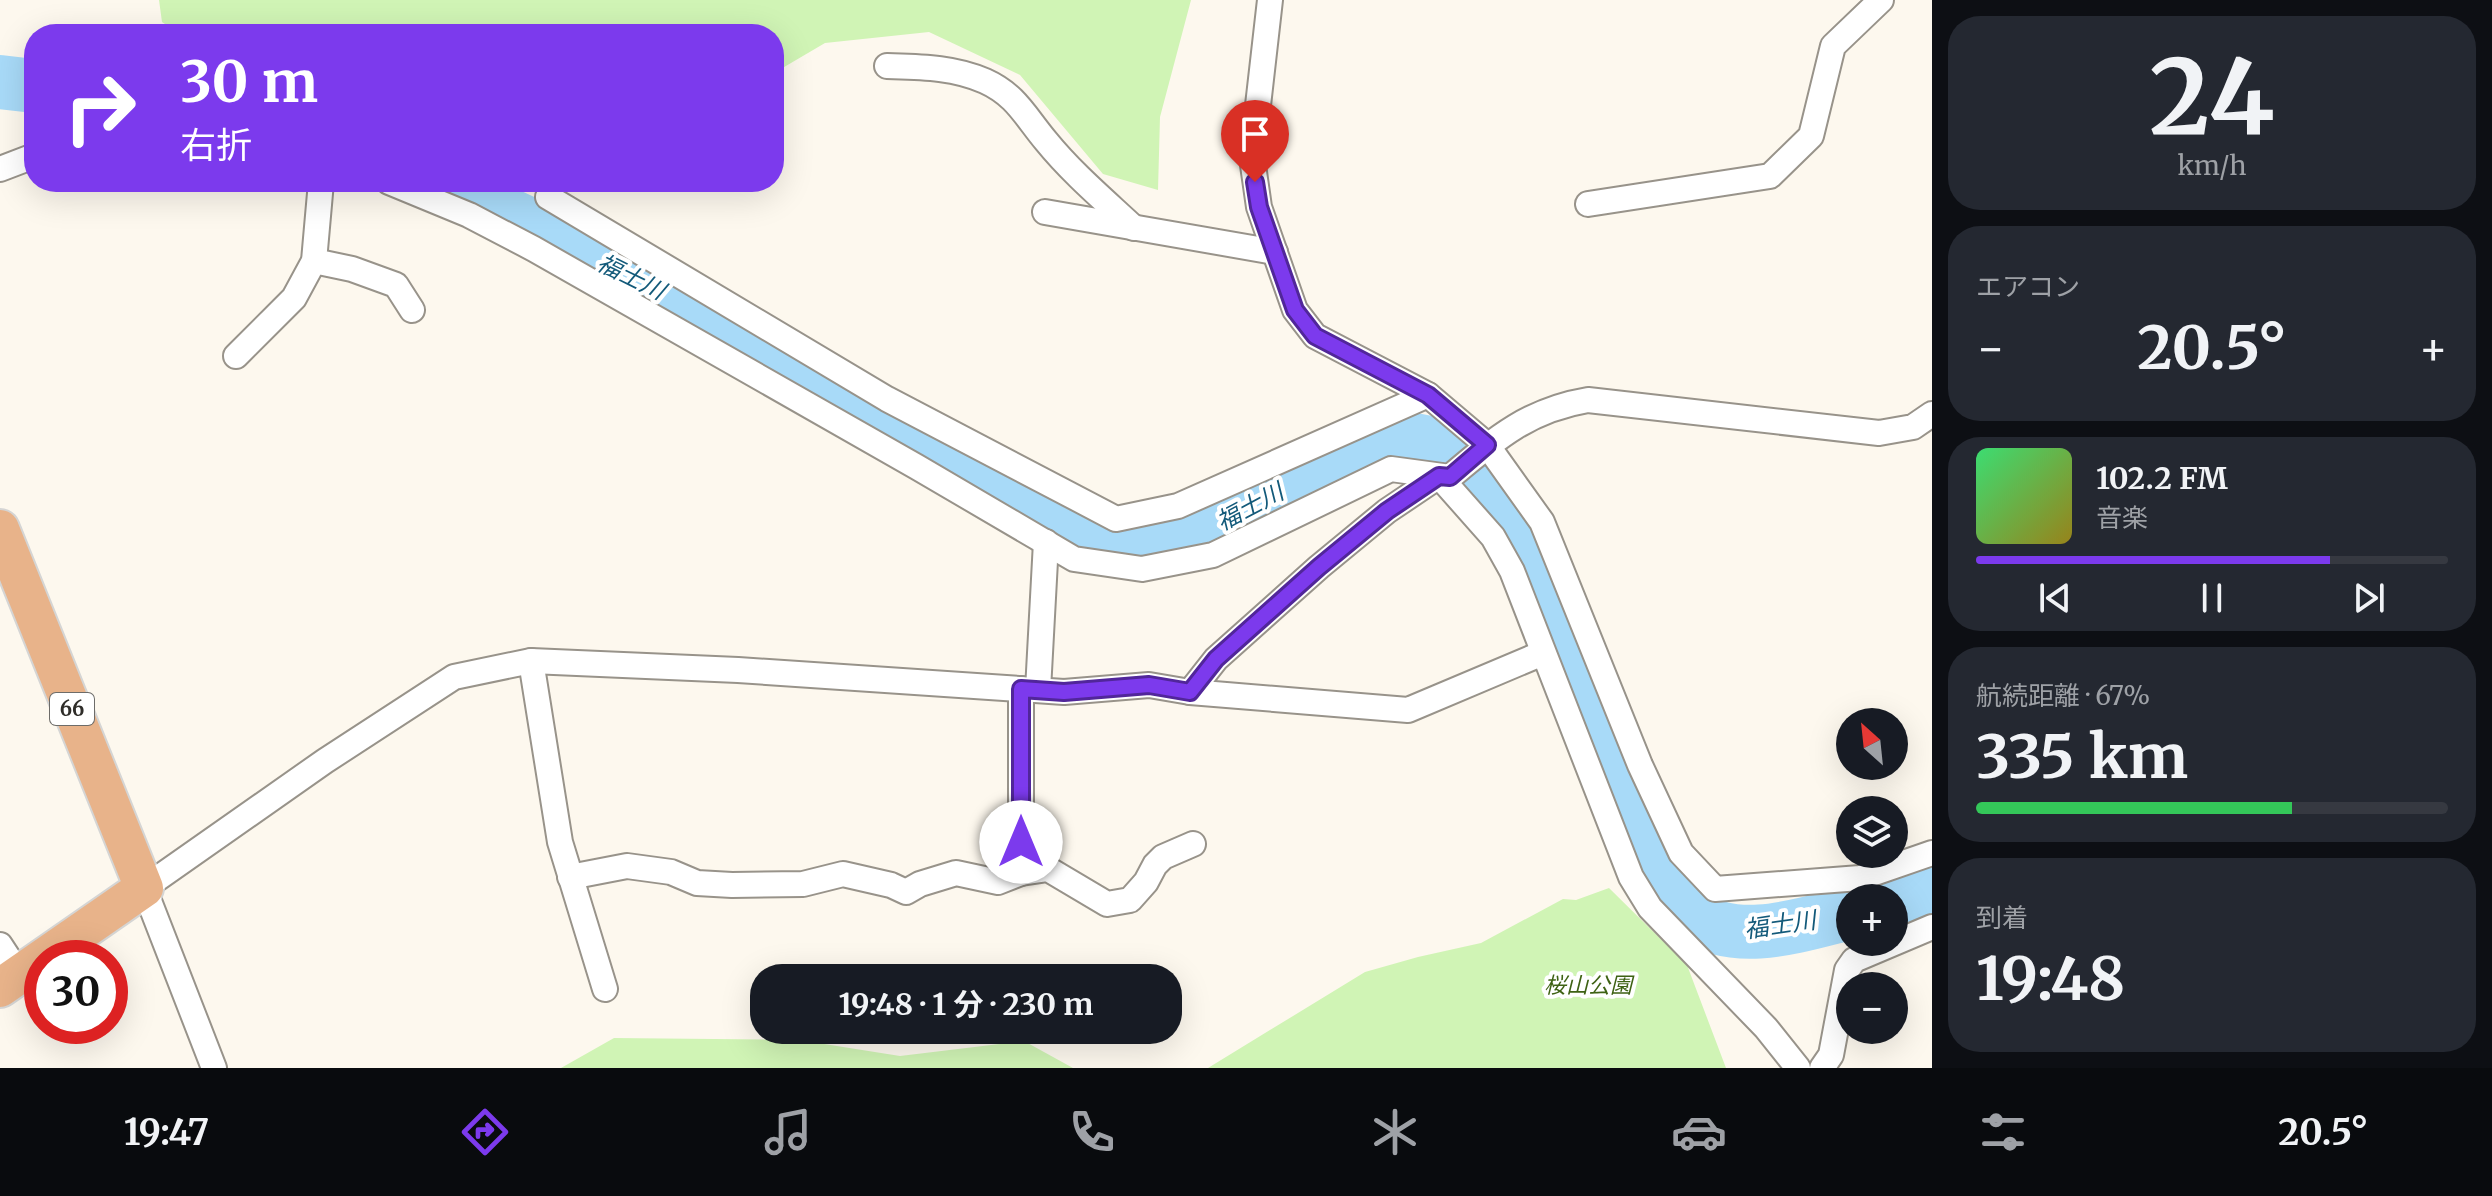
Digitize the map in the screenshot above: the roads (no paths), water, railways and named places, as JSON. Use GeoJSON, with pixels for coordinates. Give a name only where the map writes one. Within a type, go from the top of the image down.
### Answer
{"type":"FeatureCollection","features":[{"type":"Feature","properties":{"kind":"main road","name":"66"},"geometry":{"type":"LineString","coordinates":[[0,529],[144,888]]}},
{"type":"Feature","properties":{"kind":"main road"},"geometry":{"type":"LineString","coordinates":[[6,969],[144,888]]}},
{"type":"Feature","properties":{"kind":"street"},"geometry":{"type":"LineString","coordinates":[[1270,0],[1252,158],[1259,207],[1295,310],[1315,336],[1428,395],[1542,522],[1640,765],[1681,853],[1715,889],[1860,878],[1932,853]]}},
{"type":"Feature","properties":{"kind":"street"},"geometry":{"type":"LineString","coordinates":[[1588,204],[1770,176],[1811,136],[1833,46],[1881,0]]}},
{"type":"Feature","properties":{"kind":"street"},"geometry":{"type":"LineString","coordinates":[[887,66],[936,67],[985,81],[1018,102],[1045,140],[1086,184],[1134,228]]}},
{"type":"Feature","properties":{"kind":"street"},"geometry":{"type":"LineString","coordinates":[[0,169],[24,160]]}},
{"type":"Feature","properties":{"kind":"street"},"geometry":{"type":"LineString","coordinates":[[236,356],[294,298],[314,261],[320,192]]}},
{"type":"Feature","properties":{"kind":"street"},"geometry":{"type":"LineString","coordinates":[[413,192],[469,215],[534,249],[1074,559],[1142,569],[1213,555],[1391,469],[1444,477],[1493,537],[1512,571],[1631,877],[1650,908],[1766,1028],[1798,1068]]}},
{"type":"Feature","properties":{"kind":"street"},"geometry":{"type":"LineString","coordinates":[[548,197],[887,399],[1116,519],[1178,506],[1428,395]]}},
{"type":"Feature","properties":{"kind":"street"},"geometry":{"type":"LineString","coordinates":[[1045,212],[1275,252]]}},
{"type":"Feature","properties":{"kind":"street"},"geometry":{"type":"LineString","coordinates":[[314,261],[352,269],[396,285],[412,310]]}},
{"type":"Feature","properties":{"kind":"street"},"geometry":{"type":"LineString","coordinates":[[1190,692],[1216,659],[1387,511],[1444,477],[1534,414],[1563,404],[1588,400],[1879,433],[1913,427],[1932,414]]}},
{"type":"Feature","properties":{"kind":"street"},"geometry":{"type":"LineString","coordinates":[[1021,873],[1029,690],[1046,542]]}},
{"type":"Feature","properties":{"kind":"street"},"geometry":{"type":"LineString","coordinates":[[214,1068],[144,888],[325,761],[454,677],[531,661],[738,670],[1064,692],[1149,685],[1190,692],[1408,710],[1543,653]]}},
{"type":"Feature","properties":{"kind":"street"},"geometry":{"type":"LineString","coordinates":[[531,661],[560,842],[605,989]]}},
{"type":"Feature","properties":{"kind":"street"},"geometry":{"type":"LineString","coordinates":[[570,877],[627,866],[671,872],[697,883],[720,885],[803,884],[843,874],[891,885],[906,892],[920,884],[956,873],[998,882],[1021,873],[1048,869],[1107,904],[1130,900],[1163,857],[1193,844]]}},
{"type":"Feature","properties":{"kind":"street"},"geometry":{"type":"LineString","coordinates":[[1822,1068],[1831,1055],[1847,970],[1854,960],[1932,927]]}},
{"type":"Feature","properties":{"kind":"waterway","name":"福士川"},"geometry":{"type":"LineString","coordinates":[[0,82],[24,85]]}},
{"type":"Feature","properties":{"kind":"waterway","name":"福士川"},"geometry":{"type":"LineString","coordinates":[[459,192],[614,264],[701,311],[718,325],[828,391],[1005,489],[1077,534],[1133,541],[1197,536],[1357,449],[1404,438],[1435,444],[1496,499],[1528,548],[1663,883],[1680,905],[1692,916],[1710,925],[1749,932],[1770,931],[1836,916]]}},
{"type":"Feature","properties":{"kind":"waterway","name":"福士川"},"geometry":{"type":"LineString","coordinates":[[1908,899],[1932,892]]}},
{"type":"Feature","properties":{"kind":"park label","name":"桜山公園"},"geometry":{"type":"Point","coordinates":[1588,985]}}]}
